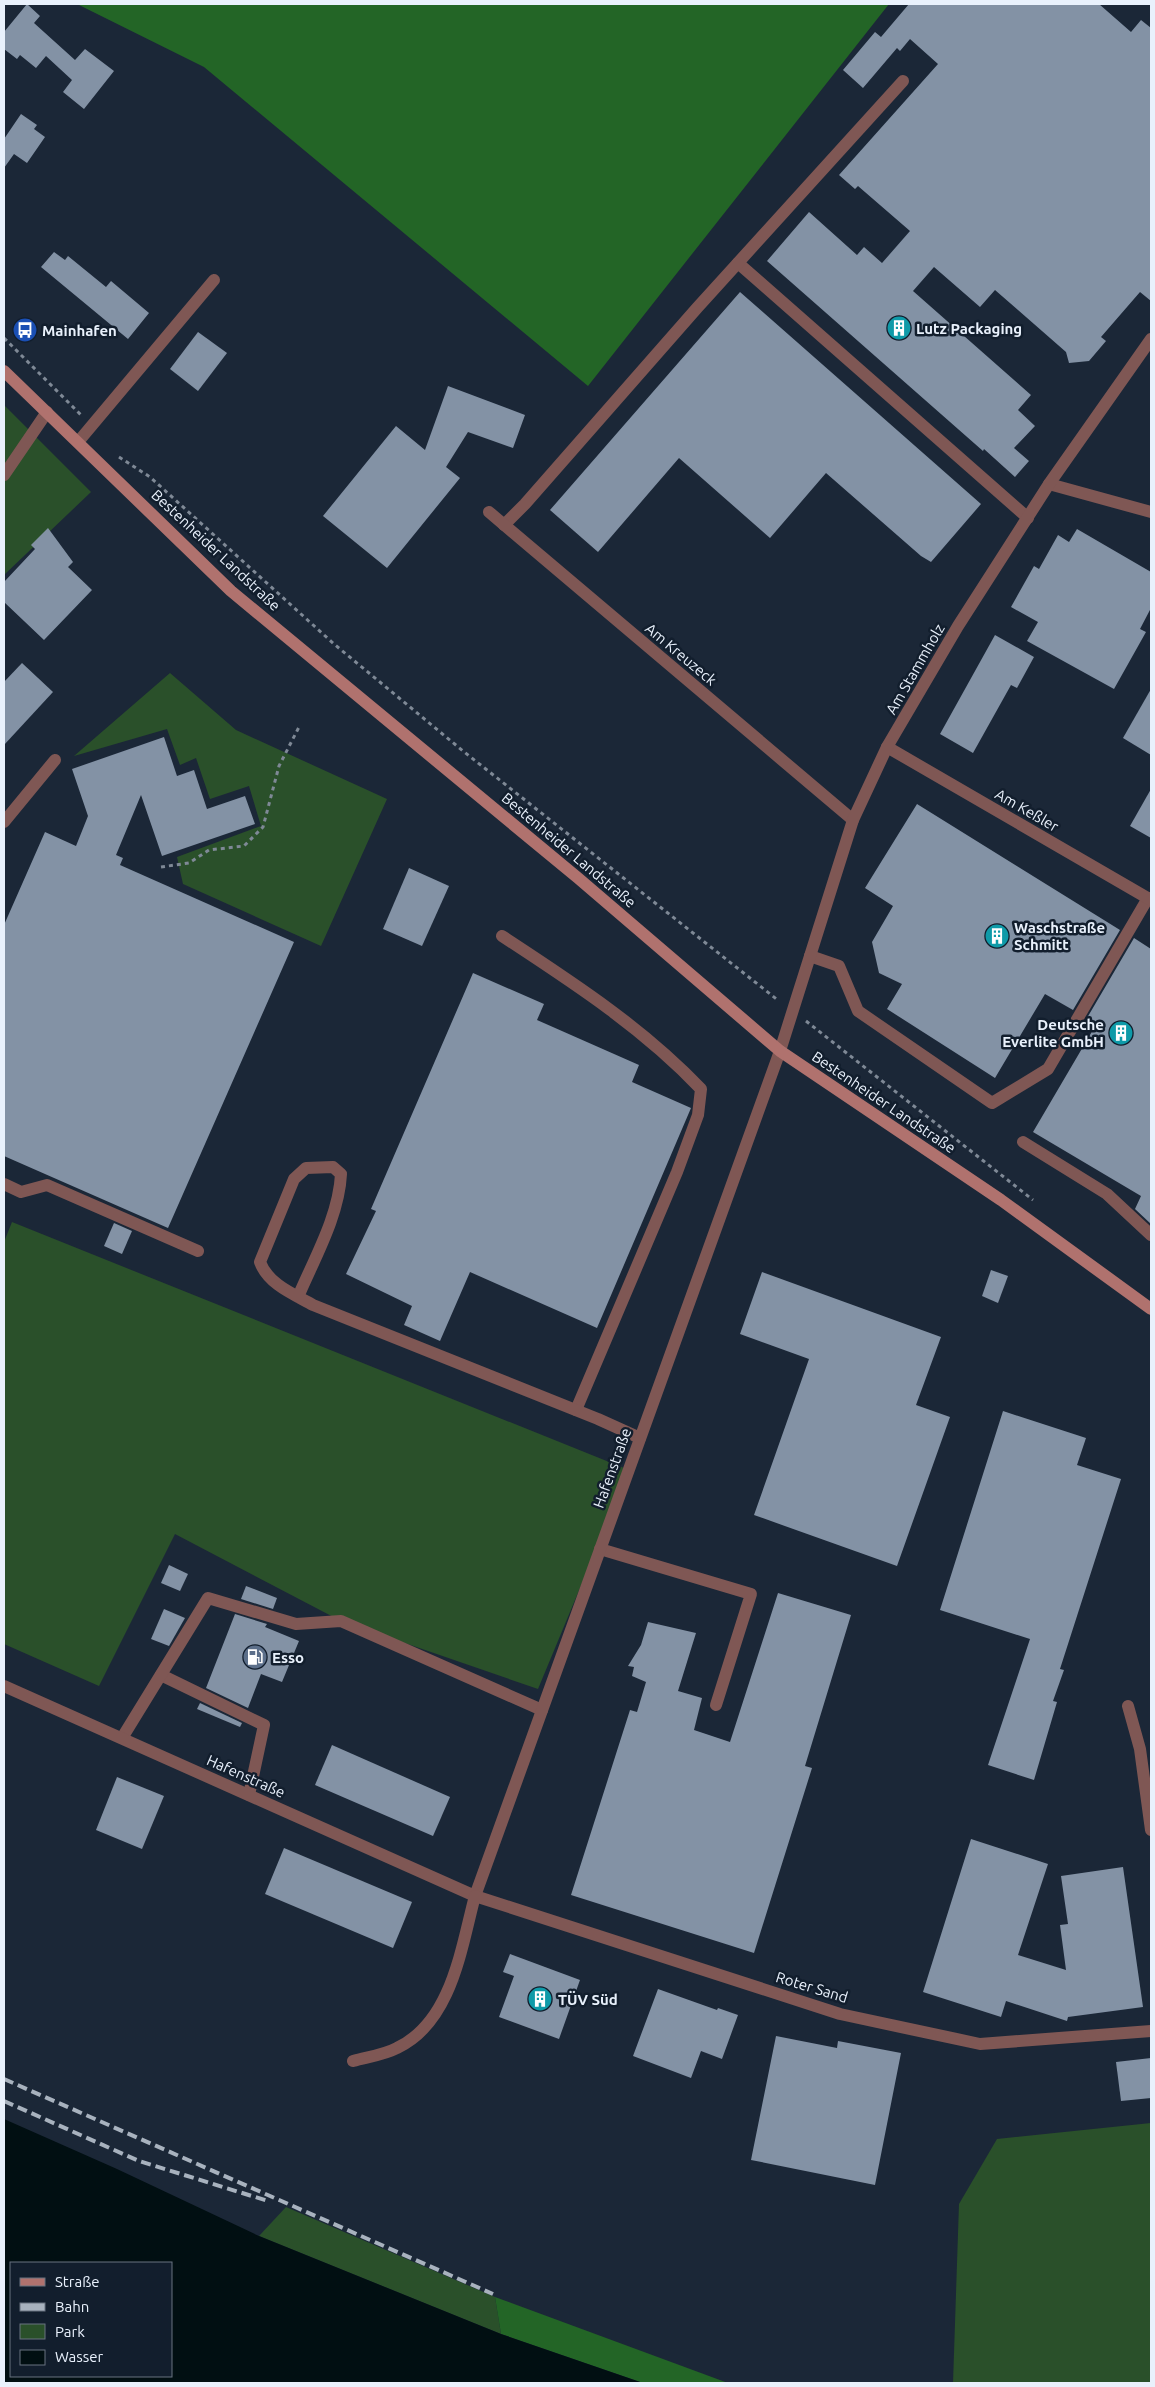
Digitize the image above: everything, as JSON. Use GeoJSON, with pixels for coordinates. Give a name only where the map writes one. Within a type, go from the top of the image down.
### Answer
{"type":"FeatureCollection","features":[{"type":"Feature","properties":{"kind":"main road","name":"Bestenheider Landstraße"},"geometry":{"type":"LineString","coordinates":[[4,370],[231,591],[578,878],[780,1051],[1001,1200],[1151,1309]]}},
{"type":"Feature","properties":{"kind":"street"},"geometry":{"type":"LineString","coordinates":[[504,525],[525,504],[738,263],[903,81]]}},
{"type":"Feature","properties":{"kind":"street"},"geometry":{"type":"LineString","coordinates":[[738,263],[1028,518]]}},
{"type":"Feature","properties":{"kind":"street"},"geometry":{"type":"LineString","coordinates":[[78,442],[214,280]]}},
{"type":"Feature","properties":{"kind":"street","name":"Am Stammholz"},"geometry":{"type":"LineString","coordinates":[[780,1051],[852,820],[887,748],[958,626],[1050,484],[1151,340]]}},
{"type":"Feature","properties":{"kind":"street"},"geometry":{"type":"LineString","coordinates":[[4,475],[47,412]]}},
{"type":"Feature","properties":{"kind":"street"},"geometry":{"type":"LineString","coordinates":[[1050,484],[1151,512]]}},
{"type":"Feature","properties":{"kind":"street","name":"Am Kreuzeck"},"geometry":{"type":"LineString","coordinates":[[489,512],[852,820]]}},
{"type":"Feature","properties":{"kind":"street","name":"Am Keßler"},"geometry":{"type":"LineString","coordinates":[[887,748],[1149,899]]}},
{"type":"Feature","properties":{"kind":"street"},"geometry":{"type":"LineString","coordinates":[[4,822],[55,760]]}},
{"type":"Feature","properties":{"kind":"street"},"geometry":{"type":"LineString","coordinates":[[810,956],[839,966],[858,1011],[992,1103],[1048,1069],[1149,899]]}},
{"type":"Feature","properties":{"kind":"street"},"geometry":{"type":"LineString","coordinates":[[502,936],[594,996],[672,1059],[701,1089],[698,1114],[677,1172],[576,1410]]}},
{"type":"Feature","properties":{"kind":"street","name":"Hafenstraße"},"geometry":{"type":"LineString","coordinates":[[352,2061],[398,2048],[431,2023],[451,1985],[475,1896],[780,1051]]}},
{"type":"Feature","properties":{"kind":"street"},"geometry":{"type":"LineString","coordinates":[[1023,1142],[1107,1194],[1151,1235]]}},
{"type":"Feature","properties":{"kind":"street"},"geometry":{"type":"LineString","coordinates":[[298,1297],[331,1218],[341,1174],[332,1166],[306,1168],[294,1178],[260,1262],[264,1273],[284,1289],[313,1306],[576,1410],[640,1438]]}},
{"type":"Feature","properties":{"kind":"street"},"geometry":{"type":"LineString","coordinates":[[4,1184],[21,1192],[47,1185],[198,1251]]}},
{"type":"Feature","properties":{"kind":"street"},"geometry":{"type":"LineString","coordinates":[[600,1549],[751,1594],[716,1705]]}},
{"type":"Feature","properties":{"kind":"street"},"geometry":{"type":"LineString","coordinates":[[122,1738],[208,1598],[296,1624],[341,1621],[542,1710]]}},
{"type":"Feature","properties":{"kind":"street"},"geometry":{"type":"LineString","coordinates":[[161,1675],[264,1725],[250,1795]]}},
{"type":"Feature","properties":{"kind":"street","name":"Hafenstraße"},"geometry":{"type":"LineString","coordinates":[[4,1686],[475,1896]]}},
{"type":"Feature","properties":{"kind":"street"},"geometry":{"type":"LineString","coordinates":[[1128,1706],[1140,1749],[1151,1830]]}},
{"type":"Feature","properties":{"kind":"street","name":"Roter Sand"},"geometry":{"type":"LineString","coordinates":[[475,1896],[840,2014],[980,2044],[1151,2031]]}},
{"type":"Feature","properties":{"kind":"path"},"geometry":{"type":"LineString","coordinates":[[4,338],[91,426]]}},
{"type":"Feature","properties":{"kind":"path"},"geometry":{"type":"LineString","coordinates":[[117,456],[150,477],[334,644],[463,751],[1040,1205]]}},
{"type":"Feature","properties":{"kind":"path"},"geometry":{"type":"LineString","coordinates":[[162,867],[189,863],[210,850],[244,846],[263,827],[279,766],[299,727]]}},
{"type":"Feature","properties":{"kind":"green space"},"geometry":{"type":"Polygon","coordinates":[[[77,4],[889,4],[588,386],[204,67],[77,4]]]}},
{"type":"Feature","properties":{"kind":"green space"},"geometry":{"type":"Polygon","coordinates":[[[4,405],[91,492],[4,575],[4,405]]]}},
{"type":"Feature","properties":{"kind":"green space"},"geometry":{"type":"Polygon","coordinates":[[[170,673],[236,730],[387,799],[321,946],[183,884],[177,857],[261,826],[249,786],[210,799],[196,758],[180,765],[167,729],[74,756],[170,673]]]}},
{"type":"Feature","properties":{"kind":"green space"},"geometry":{"type":"Polygon","coordinates":[[[12,1222],[629,1470],[538,1689],[341,1621],[175,1534],[99,1686],[4,1644],[4,1242],[12,1222]]]}},
{"type":"Feature","properties":{"kind":"green space"},"geometry":{"type":"Polygon","coordinates":[[[1151,2123],[1151,2383],[953,2383],[959,2204],[997,2139],[1151,2123]]]}},
{"type":"Feature","properties":{"kind":"green space"},"geometry":{"type":"Polygon","coordinates":[[[286,2207],[495,2297],[501,2334],[259,2236],[286,2207]]]}},
{"type":"Feature","properties":{"kind":"green space"},"geometry":{"type":"Polygon","coordinates":[[[495,2297],[728,2383],[643,2383],[501,2334],[495,2297]]]}},
{"type":"Feature","properties":{"kind":"water"},"geometry":{"type":"Polygon","coordinates":[[[4,2119],[117,2169],[259,2236],[501,2334],[643,2383],[4,2383],[4,2119]]]}},
{"type":"Feature","properties":{"kind":"building"},"geometry":{"type":"Polygon","coordinates":[[[27,4],[40,16],[34,23],[75,60],[85,49],[114,71],[84,109],[63,92],[72,80],[46,56],[36,68],[20,55],[17,59],[4,49],[4,32],[27,4]]]}},
{"type":"Feature","properties":{"kind":"building"},"geometry":{"type":"Polygon","coordinates":[[[909,4],[1099,4],[1131,32],[1141,20],[1151,28],[1151,301],[1140,292],[1101,337],[1106,341],[1089,361],[1069,363],[1066,352],[995,290],[980,307],[934,267],[913,291],[1031,395],[1018,410],[1035,426],[1014,448],[1029,461],[1015,477],[767,261],[809,212],[857,255],[864,247],[882,263],[910,231],[858,186],[855,189],[839,175],[938,64],[910,39],[900,51],[897,48],[863,88],[843,70],[875,32],[881,37],[909,4]]]}},
{"type":"Feature","properties":{"kind":"building"},"geometry":{"type":"Polygon","coordinates":[[[21,114],[37,125],[34,129],[45,137],[27,163],[14,154],[4,168],[4,139],[21,114]]]}},
{"type":"Feature","properties":{"kind":"building"},"geometry":{"type":"Polygon","coordinates":[[[54,252],[65,260],[68,256],[106,287],[111,281],[149,313],[128,339],[41,267],[54,252]]]}},
{"type":"Feature","properties":{"kind":"building"},"geometry":{"type":"Polygon","coordinates":[[[740,292],[981,504],[931,562],[921,556],[826,473],[770,538],[679,458],[598,552],[550,510],[740,292]]]}},
{"type":"Feature","properties":{"kind":"building"},"geometry":{"type":"Polygon","coordinates":[[[198,332],[227,353],[198,391],[170,369],[198,332]]]}},
{"type":"Feature","properties":{"kind":"building"},"geometry":{"type":"Polygon","coordinates":[[[448,386],[525,415],[513,448],[468,432],[446,467],[460,478],[387,568],[323,516],[396,426],[425,450],[448,386]]]}},
{"type":"Feature","properties":{"kind":"building"},"geometry":{"type":"Polygon","coordinates":[[[48,528],[73,562],[68,567],[92,590],[44,640],[4,602],[4,582],[35,549],[31,545],[48,528]]]}},
{"type":"Feature","properties":{"kind":"building"},"geometry":{"type":"Polygon","coordinates":[[[1077,529],[1151,572],[1151,608],[1140,629],[1146,632],[1114,689],[1027,641],[1038,622],[1011,607],[1034,566],[1039,569],[1058,535],[1069,542],[1077,529]]]}},
{"type":"Feature","properties":{"kind":"building"},"geometry":{"type":"Polygon","coordinates":[[[995,635],[1034,657],[1017,688],[1011,685],[973,753],[940,734],[995,635]]]}},
{"type":"Feature","properties":{"kind":"building"},"geometry":{"type":"Polygon","coordinates":[[[22,663],[53,692],[4,745],[4,682],[22,663]]]}},
{"type":"Feature","properties":{"kind":"building"},"geometry":{"type":"Polygon","coordinates":[[[1151,689],[1151,755],[1123,738],[1151,689]]]}},
{"type":"Feature","properties":{"kind":"building"},"geometry":{"type":"Polygon","coordinates":[[[164,737],[177,776],[194,770],[207,809],[245,796],[255,824],[162,856],[141,795],[116,855],[123,858],[120,865],[294,942],[168,1228],[4,1156],[4,925],[45,832],[76,846],[88,816],[72,769],[164,737]]]}},
{"type":"Feature","properties":{"kind":"building"},"geometry":{"type":"Polygon","coordinates":[[[1151,789],[1151,838],[1130,826],[1151,789]]]}},
{"type":"Feature","properties":{"kind":"building","name":"Waschstraße Schmitt"},"geometry":{"type":"Polygon","coordinates":[[[917,804],[1120,930],[1073,1010],[1045,994],[995,1078],[887,1009],[902,984],[879,973],[872,942],[893,906],[865,888],[917,804]]]}},
{"type":"Feature","properties":{"kind":"building"},"geometry":{"type":"Polygon","coordinates":[[[409,868],[449,886],[422,946],[383,929],[409,868]]]}},
{"type":"Feature","properties":{"kind":"building","name":"Deutsche Everlite GmbH"},"geometry":{"type":"Polygon","coordinates":[[[1134,938],[1151,949],[1151,1224],[1135,1209],[1141,1196],[1033,1132],[1097,1023],[1087,1018],[1134,938]]]}},
{"type":"Feature","properties":{"kind":"building"},"geometry":{"type":"Polygon","coordinates":[[[473,973],[544,1004],[537,1020],[639,1065],[632,1082],[691,1108],[597,1328],[470,1272],[440,1341],[404,1325],[412,1306],[346,1274],[376,1211],[371,1209],[473,973]]]}},
{"type":"Feature","properties":{"kind":"building"},"geometry":{"type":"Polygon","coordinates":[[[114,1223],[132,1231],[122,1254],[104,1246],[114,1223]]]}},
{"type":"Feature","properties":{"kind":"building"},"geometry":{"type":"Polygon","coordinates":[[[991,1270],[1008,1276],[998,1303],[982,1296],[991,1270]]]}},
{"type":"Feature","properties":{"kind":"building"},"geometry":{"type":"Polygon","coordinates":[[[762,1272],[941,1337],[916,1405],[950,1417],[897,1566],[754,1515],[809,1359],[740,1334],[762,1272]]]}},
{"type":"Feature","properties":{"kind":"building"},"geometry":{"type":"Polygon","coordinates":[[[1003,1411],[1086,1438],[1077,1465],[1121,1479],[1060,1669],[1064,1670],[1053,1701],[1057,1702],[1034,1780],[988,1765],[1030,1639],[940,1610],[1003,1411]]]}},
{"type":"Feature","properties":{"kind":"building"},"geometry":{"type":"Polygon","coordinates":[[[169,1565],[188,1574],[180,1591],[161,1583],[169,1565]]]}},
{"type":"Feature","properties":{"kind":"building"},"geometry":{"type":"Polygon","coordinates":[[[246,1586],[277,1598],[273,1609],[241,1599],[246,1586]]]}},
{"type":"Feature","properties":{"kind":"building"},"geometry":{"type":"Polygon","coordinates":[[[778,1593],[851,1615],[805,1766],[812,1768],[754,1953],[571,1895],[630,1710],[637,1712],[646,1682],[632,1676],[634,1667],[628,1666],[641,1645],[648,1622],[696,1633],[678,1691],[702,1698],[694,1730],[730,1742],[778,1593]]]}},
{"type":"Feature","properties":{"kind":"building"},"geometry":{"type":"Polygon","coordinates":[[[164,1609],[185,1618],[169,1646],[151,1639],[164,1609]]]}},
{"type":"Feature","properties":{"kind":"building","name":"Esso"},"geometry":{"type":"Polygon","coordinates":[[[235,1614],[267,1624],[265,1627],[299,1641],[282,1682],[261,1674],[248,1708],[206,1688],[235,1614]]]}},
{"type":"Feature","properties":{"kind":"building"},"geometry":{"type":"Polygon","coordinates":[[[200,1703],[242,1723],[240,1727],[197,1709],[200,1703]]]}},
{"type":"Feature","properties":{"kind":"building"},"geometry":{"type":"Polygon","coordinates":[[[332,1745],[450,1797],[433,1836],[315,1785],[332,1745]]]}},
{"type":"Feature","properties":{"kind":"building"},"geometry":{"type":"Polygon","coordinates":[[[117,1777],[164,1796],[142,1849],[96,1830],[117,1777]]]}},
{"type":"Feature","properties":{"kind":"building"},"geometry":{"type":"Polygon","coordinates":[[[971,1839],[1048,1864],[1018,1955],[1066,1970],[1060,1925],[1068,1924],[1061,1876],[1123,1867],[1143,2007],[1068,2017],[1067,2021],[1006,2001],[1001,2017],[923,1992],[971,1839]]]}},
{"type":"Feature","properties":{"kind":"building"},"geometry":{"type":"Polygon","coordinates":[[[284,1848],[412,1902],[393,1948],[265,1894],[284,1848]]]}},
{"type":"Feature","properties":{"kind":"building","name":"TÜV Süd"},"geometry":{"type":"Polygon","coordinates":[[[510,1954],[580,1980],[559,2039],[499,2017],[514,1976],[503,1972],[510,1954]]]}},
{"type":"Feature","properties":{"kind":"building"},"geometry":{"type":"Polygon","coordinates":[[[658,1989],[717,2010],[718,2008],[738,2015],[722,2059],[701,2051],[691,2078],[633,2056],[658,1989]]]}},
{"type":"Feature","properties":{"kind":"building"},"geometry":{"type":"Polygon","coordinates":[[[776,2036],[837,2048],[838,2041],[901,2053],[875,2185],[751,2160],[776,2036]]]}},
{"type":"Feature","properties":{"kind":"building"},"geometry":{"type":"Polygon","coordinates":[[[1151,2058],[1151,2098],[1121,2101],[1116,2062],[1151,2058]]]}},
{"type":"Feature","properties":{"kind":"railway"},"geometry":{"type":"LineString","coordinates":[[4,2079],[493,2294]]}},
{"type":"Feature","properties":{"kind":"railway"},"geometry":{"type":"LineString","coordinates":[[4,2101],[139,2161],[268,2201]]}},
{"type":"Feature","properties":{"kind":"place","name":"Lutz Packaging"},"geometry":{"type":"Point","coordinates":[899,328]}},
{"type":"Feature","properties":{"kind":"place","name":"Mainhafen"},"geometry":{"type":"Point","coordinates":[25,330]}},
{"type":"Feature","properties":{"kind":"place","name":"Waschstraße Schmitt"},"geometry":{"type":"Point","coordinates":[997,936]}},
{"type":"Feature","properties":{"kind":"place","name":"Deutsche Everlite GmbH"},"geometry":{"type":"Point","coordinates":[1121,1033]}},
{"type":"Feature","properties":{"kind":"place","name":"Esso"},"geometry":{"type":"Point","coordinates":[255,1657]}},
{"type":"Feature","properties":{"kind":"place","name":"TÜV Süd"},"geometry":{"type":"Point","coordinates":[540,1999]}}]}
